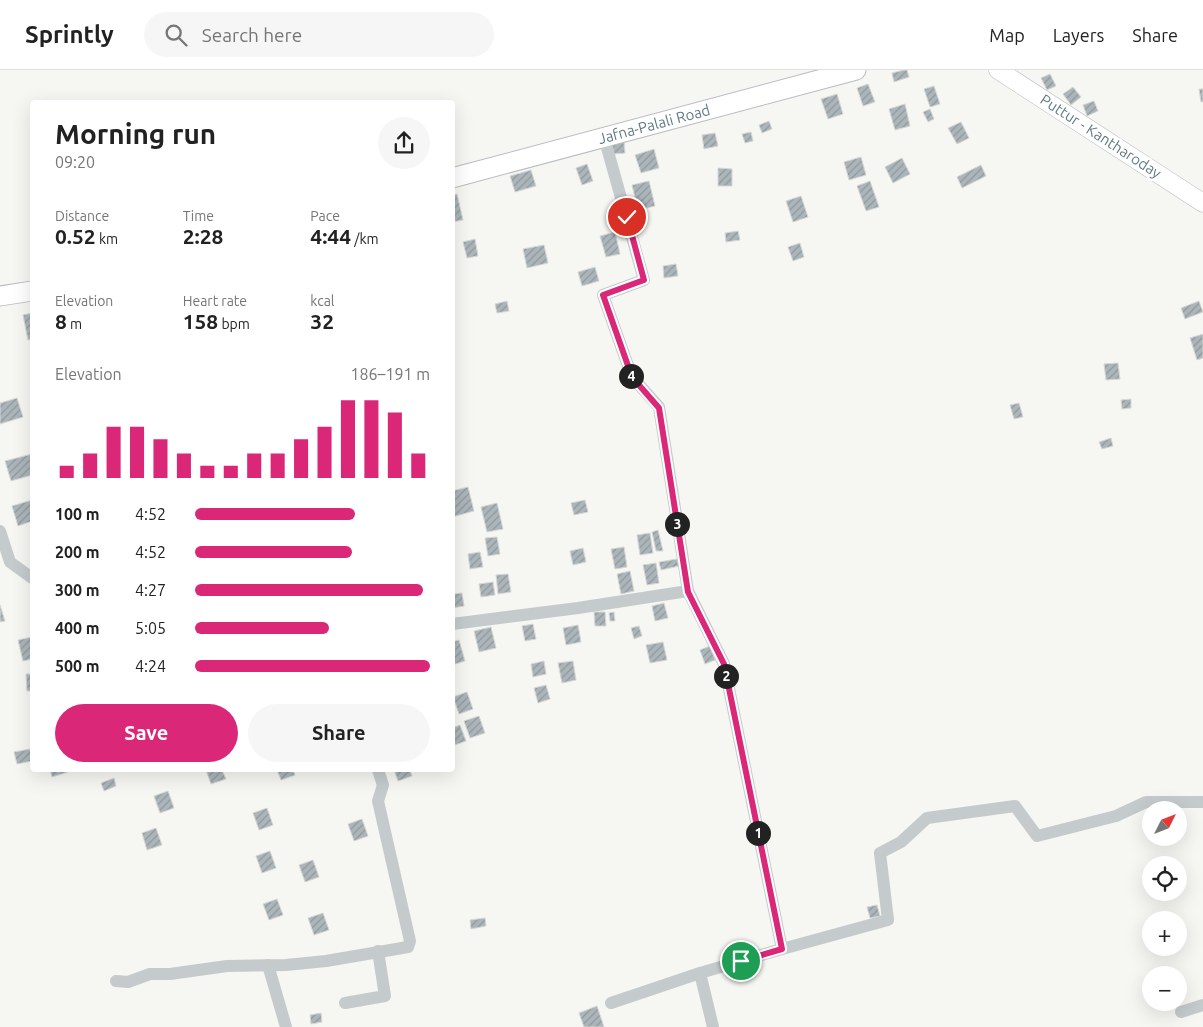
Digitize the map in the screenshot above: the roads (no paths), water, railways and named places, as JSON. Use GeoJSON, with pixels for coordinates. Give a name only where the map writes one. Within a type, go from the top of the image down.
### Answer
{"type":"FeatureCollection","features":[{"type":"Feature","properties":{"kind":"main road","name":"Jafna-Palali Road"},"geometry":{"type":"LineString","coordinates":[[455,177],[856,70]]}},
{"type":"Feature","properties":{"kind":"main road","name":"Puttur - Kantharoday"},"geometry":{"type":"LineString","coordinates":[[998,70],[1203,202]]}},
{"type":"Feature","properties":{"kind":"main road"},"geometry":{"type":"LineString","coordinates":[[0,296],[30,291]]}},
{"type":"Feature","properties":{"kind":"street"},"geometry":{"type":"LineString","coordinates":[[604,138],[644,280],[603,295],[632,377],[659,408],[688,592],[724,664],[782,949]]}},
{"type":"Feature","properties":{"kind":"street"},"geometry":{"type":"LineString","coordinates":[[0,531],[10,562],[30,577]]}},
{"type":"Feature","properties":{"kind":"street"},"geometry":{"type":"LineString","coordinates":[[455,624],[688,592]]}},
{"type":"Feature","properties":{"kind":"street"},"geometry":{"type":"LineString","coordinates":[[116,981],[128,982],[150,974],[170,974],[228,966],[326,962],[408,947],[410,941],[378,801],[383,785],[379,772]]}},
{"type":"Feature","properties":{"kind":"street"},"geometry":{"type":"LineString","coordinates":[[611,1003],[700,973],[888,920],[880,853],[900,842],[927,818],[1016,806],[1037,836],[1116,816],[1146,802],[1203,802]]}},
{"type":"Feature","properties":{"kind":"street"},"geometry":{"type":"LineString","coordinates":[[345,1003],[385,996],[378,952]]}},
{"type":"Feature","properties":{"kind":"street"},"geometry":{"type":"LineString","coordinates":[[268,965],[286,1027]]}},
{"type":"Feature","properties":{"kind":"street"},"geometry":{"type":"LineString","coordinates":[[700,973],[713,1027]]}},
{"type":"Feature","properties":{"kind":"street"},"geometry":{"type":"LineString","coordinates":[[1181,1012],[1203,1005]]}}]}
